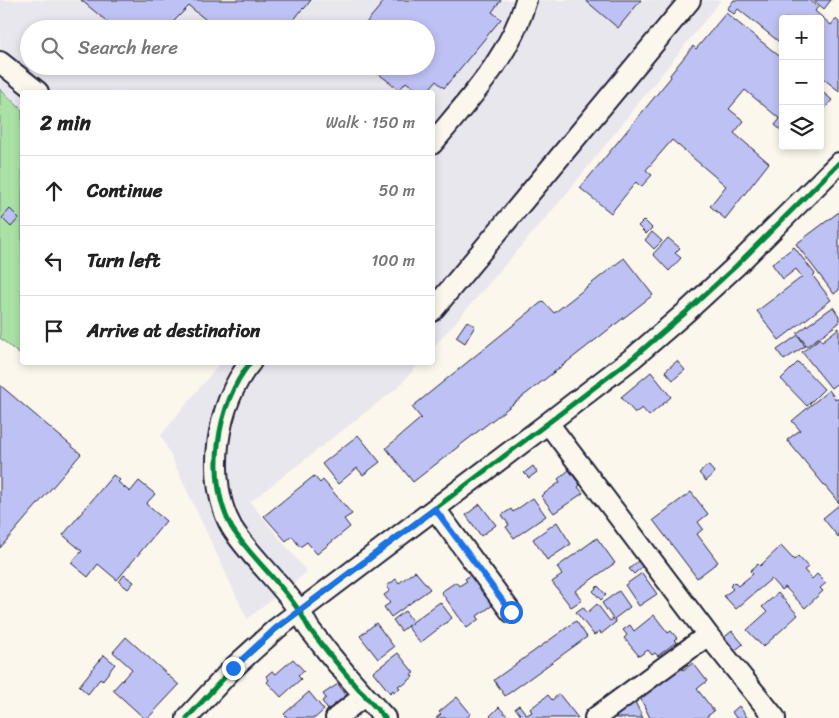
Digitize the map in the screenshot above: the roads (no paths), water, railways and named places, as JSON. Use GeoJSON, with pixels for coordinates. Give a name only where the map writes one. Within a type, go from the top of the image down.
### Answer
{"type":"FeatureCollection","features":[{"type":"Feature","properties":{"kind":"street"},"geometry":{"type":"LineString","coordinates":[[435,140],[495,66],[514,34],[526,0]]}},
{"type":"Feature","properties":{"kind":"street"},"geometry":{"type":"LineString","coordinates":[[435,307],[690,0]]}},
{"type":"Feature","properties":{"kind":"street"},"geometry":{"type":"LineString","coordinates":[[0,62],[35,90]]}},
{"type":"Feature","properties":{"kind":"street"},"geometry":{"type":"LineString","coordinates":[[187,718],[233,668],[276,628],[634,357],[736,266],[839,163]]}},
{"type":"Feature","properties":{"kind":"street"},"geometry":{"type":"LineString","coordinates":[[249,365],[228,402],[218,440],[217,473],[220,497],[232,527],[300,611],[309,629],[364,696],[385,718]]}},
{"type":"Feature","properties":{"kind":"street"},"geometry":{"type":"LineString","coordinates":[[548,423],[708,636],[775,718]]}},
{"type":"Feature","properties":{"kind":"street"},"geometry":{"type":"LineString","coordinates":[[435,509],[511,612]]}},
{"type":"Feature","properties":{"kind":"street"},"geometry":{"type":"LineString","coordinates":[[595,718],[708,636]]}},
{"type":"Feature","properties":{"kind":"street"},"geometry":{"type":"LineString","coordinates":[[336,718],[364,696]]}}]}
